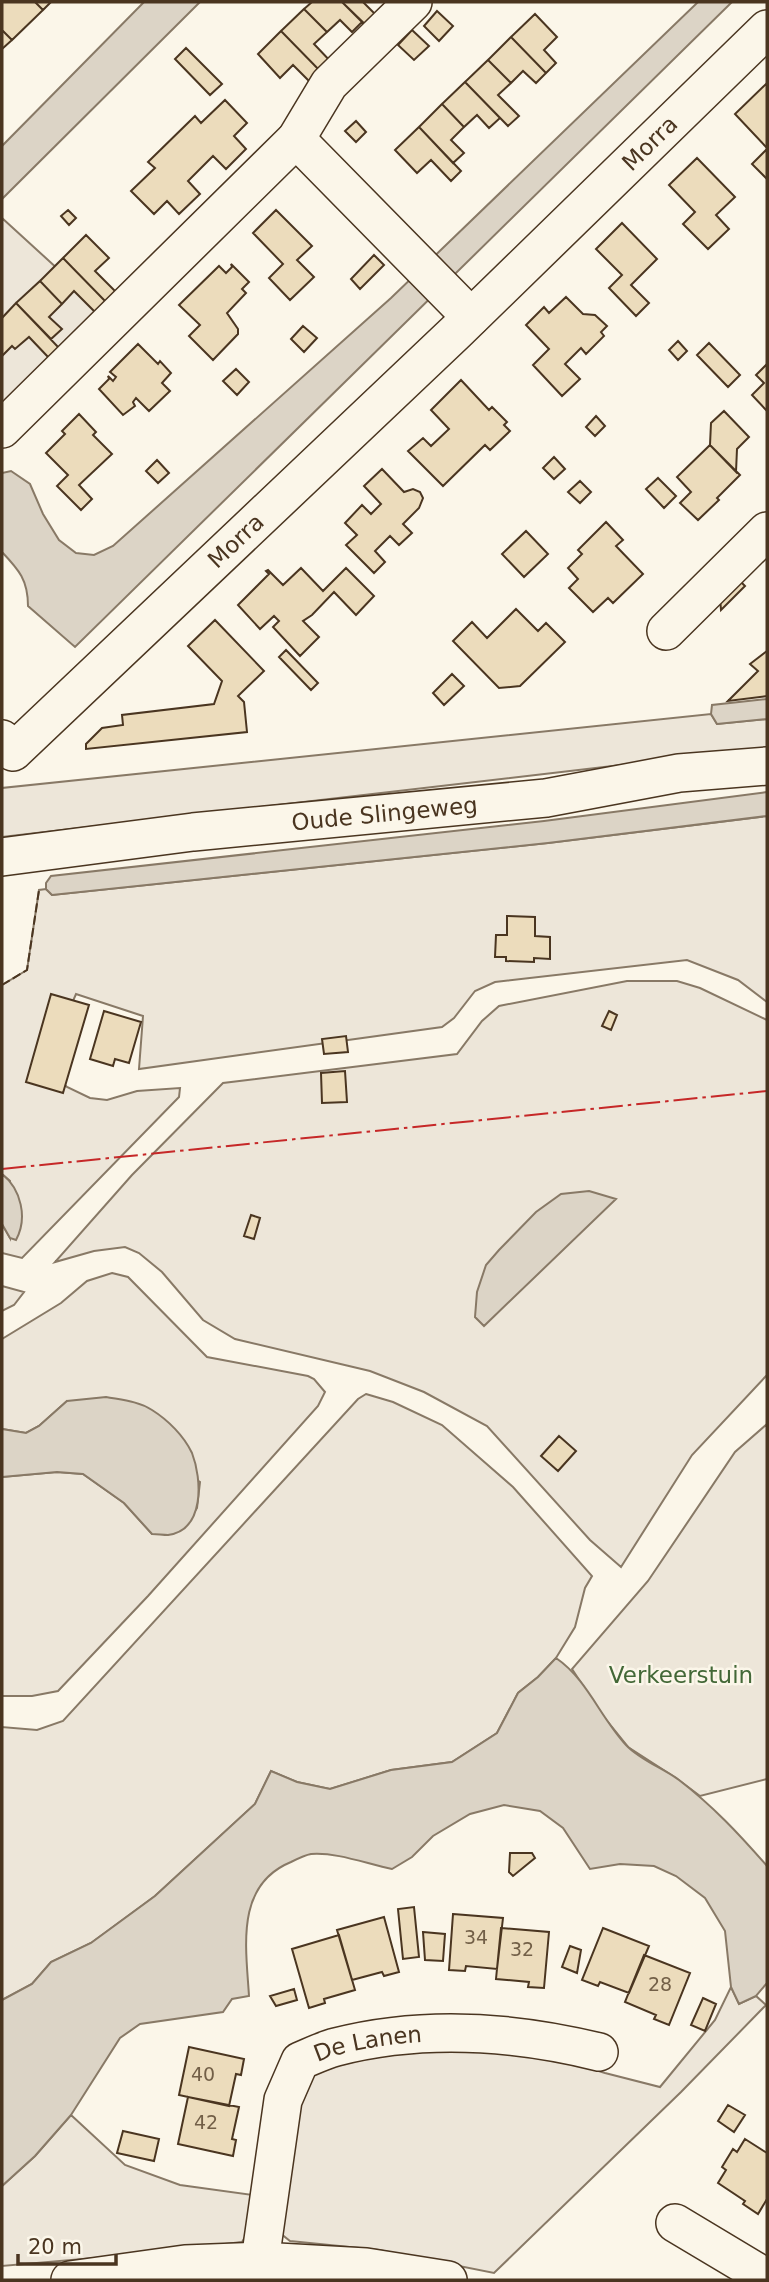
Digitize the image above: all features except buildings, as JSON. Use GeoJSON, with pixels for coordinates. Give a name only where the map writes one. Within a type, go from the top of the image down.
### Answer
{"type":"FeatureCollection","features":[{"type":"Feature","properties":{"kind":"street"},"geometry":{"type":"LineString","coordinates":[[2,429],[296,139],[329,83],[412,2]]}},
{"type":"Feature","properties":{"kind":"street","name":"Morra"},"geometry":{"type":"LineString","coordinates":[[2,739],[13,752],[461,306],[767,29]]}},
{"type":"Feature","properties":{"kind":"street"},"geometry":{"type":"LineString","coordinates":[[296,139],[461,306]]}},
{"type":"Feature","properties":{"kind":"street"},"geometry":{"type":"LineString","coordinates":[[666,631],[767,531]]}},
{"type":"Feature","properties":{"kind":"street","name":"Oude Slingeweg"},"geometry":{"type":"LineString","coordinates":[[2,858],[193,832],[546,798],[679,773],[767,766]]}},
{"type":"Feature","properties":{"kind":"street","name":"De Lanen"},"geometry":{"type":"LineString","coordinates":[[260,2261],[284,2100],[300,2061],[334,2047],[416,2033],[505,2035],[599,2052]]}},
{"type":"Feature","properties":{"kind":"street"},"geometry":{"type":"LineString","coordinates":[[675,2223],[767,2278]]}},
{"type":"Feature","properties":{"kind":"street"},"geometry":{"type":"LineString","coordinates":[[70,2280],[185,2264],[260,2261],[366,2267],[441,2279]]}},
{"type":"Feature","properties":{"kind":"green space"},"geometry":{"type":"Polygon","coordinates":[[[2,218],[117,323],[2,429],[2,218]]]}},
{"type":"Feature","properties":{"kind":"green space"},"geometry":{"type":"Polygon","coordinates":[[[711,714],[717,724],[767,719],[767,748],[2,837],[2,788],[711,714]]]}},
{"type":"Feature","properties":{"kind":"green space"},"geometry":{"type":"Polygon","coordinates":[[[767,816],[767,1002],[738,980],[687,960],[495,982],[475,991],[454,1018],[442,1027],[139,1069],[143,1016],[76,994],[50,1054],[50,1070],[67,1087],[90,1098],[107,1100],[137,1091],[180,1088],[179,1097],[22,1258],[2,1253],[2,1224],[10,1238],[10,1181],[2,1174],[2,985],[27,970],[39,890],[46,889],[52,895],[548,843],[767,816]]]}},
{"type":"Feature","properties":{"kind":"green space"},"geometry":{"type":"Polygon","coordinates":[[[627,981],[677,981],[700,988],[767,1020],[767,1375],[692,1455],[621,1567],[590,1540],[487,1426],[424,1392],[370,1371],[235,1339],[203,1320],[162,1272],[139,1253],[125,1247],[94,1251],[55,1262],[132,1175],[223,1083],[457,1054],[482,1021],[499,1006],[627,981]]]}},
{"type":"Feature","properties":{"kind":"green space"},"geometry":{"type":"Polygon","coordinates":[[[112,1273],[128,1277],[207,1357],[308,1376],[325,1392],[318,1406],[148,1596],[58,1691],[32,1696],[2,1696],[2,1477],[57,1472],[83,1474],[124,1503],[152,1534],[184,1528],[197,1508],[200,1482],[67,1401],[39,1426],[26,1433],[2,1429],[2,1339],[61,1303],[87,1281],[112,1273]]]}},
{"type":"Feature","properties":{"kind":"green space"},"geometry":{"type":"Polygon","coordinates":[[[2,1286],[24,1292],[14,1305],[2,1311],[2,1286]]]}},
{"type":"Feature","properties":{"kind":"green space"},"geometry":{"type":"Polygon","coordinates":[[[366,1394],[393,1402],[442,1425],[513,1487],[592,1576],[585,1588],[575,1627],[556,1658],[518,1693],[497,1733],[452,1762],[391,1770],[330,1789],[297,1782],[271,1771],[255,1804],[155,1896],[91,1943],[51,1962],[32,1984],[2,2000],[2,1727],[37,1730],[63,1721],[358,1399],[366,1394]]]}},
{"type":"Feature","properties":{"kind":"green space","name":"Verkeerstuin"},"geometry":{"type":"Polygon","coordinates":[[[767,1424],[767,1779],[700,1796],[628,1747],[603,1716],[572,1669],[648,1581],[735,1452],[767,1424]]]}},
{"type":"Feature","properties":{"kind":"green space"},"geometry":{"type":"Polygon","coordinates":[[[731,1987],[739,2004],[756,1996],[766,2005],[681,2092],[494,2273],[379,2250],[290,2241],[280,2233],[301,2097],[313,2073],[337,2057],[428,2043],[570,2062],[660,2087],[715,2020],[731,1987]]]}},
{"type":"Feature","properties":{"kind":"green space"},"geometry":{"type":"Polygon","coordinates":[[[71,2115],[125,2165],[180,2185],[253,2195],[247,2234],[242,2242],[2,2266],[2,2186],[35,2156],[71,2115]]]}},
{"type":"Feature","properties":{"kind":"shaded area"},"geometry":{"type":"Polygon","coordinates":[[[144,2],[200,2],[2,199],[2,146],[144,2]]]}},
{"type":"Feature","properties":{"kind":"shaded area"},"geometry":{"type":"Polygon","coordinates":[[[698,2],[732,2],[75,647],[28,606],[21,576],[2,552],[2,473],[11,471],[30,484],[43,514],[59,540],[76,553],[94,555],[113,546],[391,298],[698,2]]]}},
{"type":"Feature","properties":{"kind":"shaded area"},"geometry":{"type":"Polygon","coordinates":[[[767,699],[767,719],[717,724],[711,714],[712,705],[767,699]]]}},
{"type":"Feature","properties":{"kind":"shaded area"},"geometry":{"type":"Polygon","coordinates":[[[767,792],[767,816],[548,843],[52,895],[46,889],[46,883],[51,876],[544,821],[767,792]]]}},
{"type":"Feature","properties":{"kind":"shaded area"},"geometry":{"type":"Polygon","coordinates":[[[2,1174],[9,1180],[21,1204],[22,1223],[16,1240],[10,1238],[2,1224],[2,1174]]]}},
{"type":"Feature","properties":{"kind":"shaded area"},"geometry":{"type":"Polygon","coordinates":[[[589,1191],[616,1199],[484,1326],[475,1317],[477,1292],[486,1265],[536,1212],[561,1194],[589,1191]]]}},
{"type":"Feature","properties":{"kind":"shaded area"},"geometry":{"type":"Polygon","coordinates":[[[106,1397],[136,1403],[152,1410],[175,1429],[189,1447],[198,1476],[198,1502],[189,1524],[180,1531],[168,1535],[152,1534],[124,1503],[83,1474],[57,1472],[2,1477],[2,1429],[26,1433],[39,1426],[67,1401],[106,1397]]]}},
{"type":"Feature","properties":{"kind":"shaded area"},"geometry":{"type":"Polygon","coordinates":[[[556,1658],[585,1687],[626,1745],[679,1780],[703,1800],[767,1866],[767,1983],[756,1996],[739,2004],[731,1987],[725,1931],[705,1898],[676,1876],[654,1866],[620,1864],[590,1869],[563,1828],[540,1811],[504,1805],[470,1814],[433,1836],[412,1857],[392,1869],[341,1857],[311,1854],[273,1872],[260,1886],[248,1919],[246,1958],[249,1996],[232,1999],[223,2012],[140,2024],[120,2038],[71,2115],[35,2156],[2,2186],[2,2000],[32,1984],[51,1962],[91,1943],[155,1896],[255,1804],[271,1771],[297,1782],[330,1789],[391,1770],[452,1762],[497,1733],[518,1693],[556,1658]]]}},
{"type":"Feature","properties":{"kind":"fence"},"geometry":{"type":"LineString","coordinates":[[2,985],[27,970],[39,890]]}},
{"type":"Feature","properties":{"kind":"power"},"geometry":{"type":"LineString","coordinates":[[2,1169],[767,1091]]}}]}
